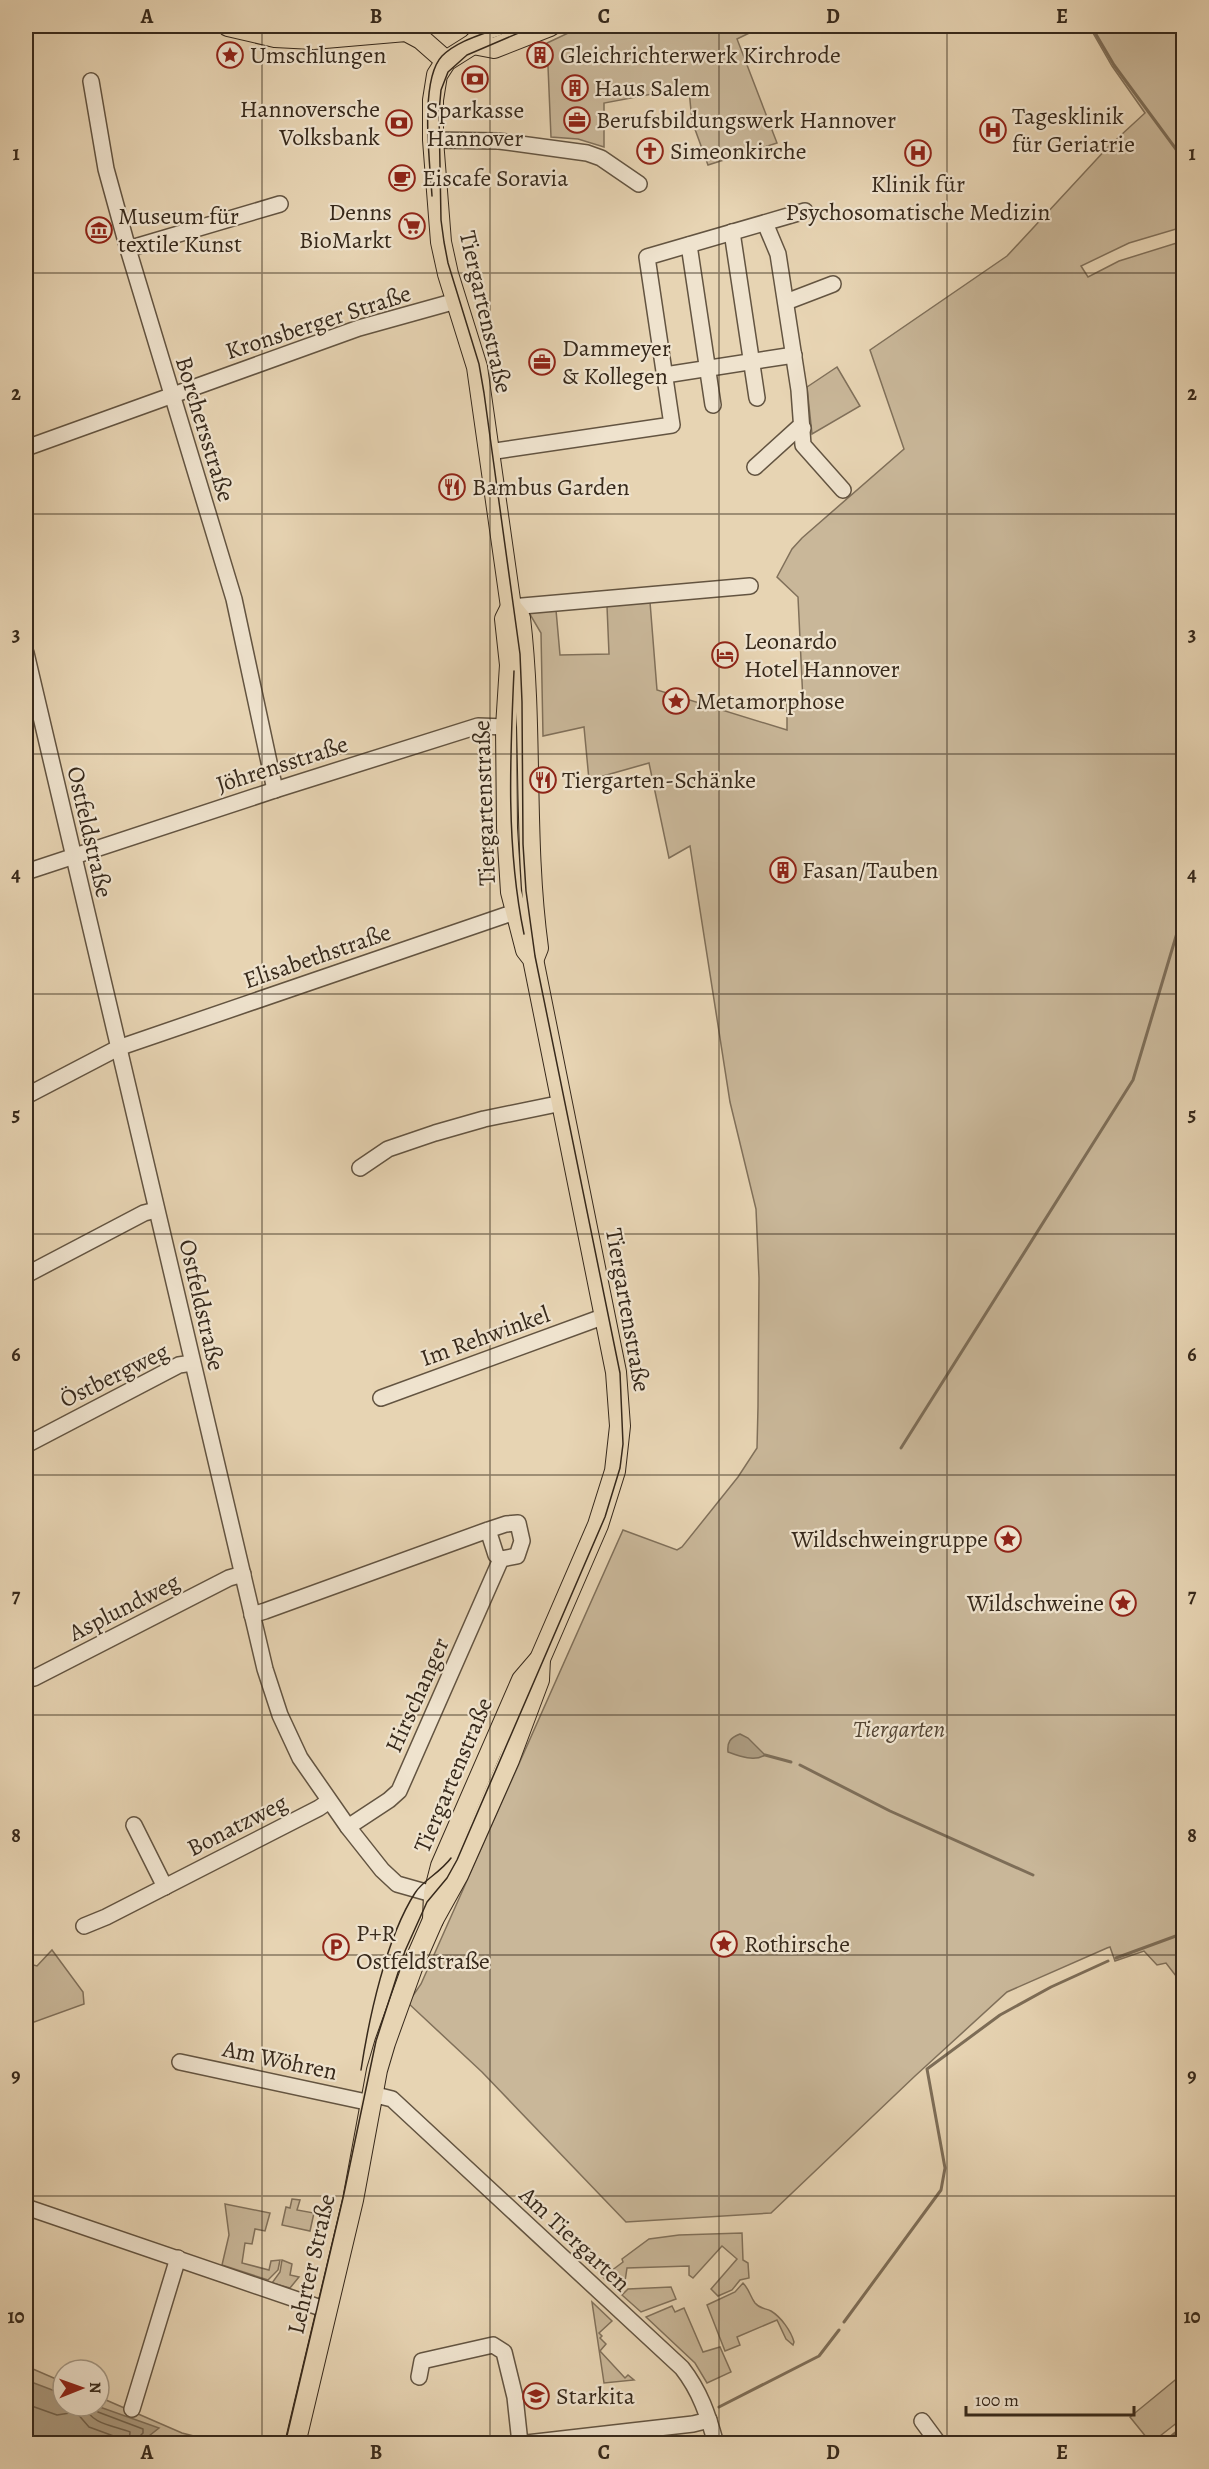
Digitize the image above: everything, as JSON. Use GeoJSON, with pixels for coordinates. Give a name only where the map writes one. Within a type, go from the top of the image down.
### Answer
{"type":"FeatureCollection","features":[{"type":"Feature","properties":{"kind":"main road"},"geometry":{"type":"LineString","coordinates":[[228,26],[275,37],[313,39],[406,31],[421,39],[446,61],[473,44],[489,27]]}},
{"type":"Feature","properties":{"kind":"main road"},"geometry":{"type":"LineString","coordinates":[[473,44],[494,48],[550,26]]}},
{"type":"Feature","properties":{"kind":"main road","name":"Tiergartenstraße"},"geometry":{"type":"LineString","coordinates":[[371,2098],[377,2070],[404,1987],[433,1920],[440,1896],[509,1760],[539,1680],[540,1659],[598,1526],[615,1471],[619,1448],[619,1402],[605,1316],[533,959],[526,950],[524,911],[528,836],[524,652],[520,618],[511,607],[477,367],[456,301],[441,242],[433,140],[435,83],[446,61]]}},
{"type":"Feature","properties":{"kind":"main road","name":"Tiergartenstraße"},"geometry":{"type":"LineString","coordinates":[[511,607],[505,619],[510,665],[506,727],[507,828],[511,892],[524,911]]}},
{"type":"Feature","properties":{"kind":"main road","name":"Lehrter Straße"},"geometry":{"type":"LineString","coordinates":[[295,2444],[355,2190],[371,2098]]}},
{"type":"Feature","properties":{"kind":"street"},"geometry":{"type":"LineString","coordinates":[[489,27],[494,48]]}},
{"type":"Feature","properties":{"kind":"street","name":"Borchersstraße"},"geometry":{"type":"LineString","coordinates":[[91,81],[106,169],[128,249],[234,599],[275,790]]}},
{"type":"Feature","properties":{"kind":"street"},"geometry":{"type":"LineString","coordinates":[[433,140],[499,141],[587,153],[601,158],[639,184]]}},
{"type":"Feature","properties":{"kind":"street"},"geometry":{"type":"LineString","coordinates":[[128,249],[280,204]]}},
{"type":"Feature","properties":{"kind":"street"},"geometry":{"type":"LineString","coordinates":[[489,452],[672,425],[647,257],[805,211]]}},
{"type":"Feature","properties":{"kind":"street"},"geometry":{"type":"LineString","coordinates":[[765,223],[778,254],[794,356],[803,444],[843,490]]}},
{"type":"Feature","properties":{"kind":"street"},"geometry":{"type":"LineString","coordinates":[[732,232],[757,398]]}},
{"type":"Feature","properties":{"kind":"street"},"geometry":{"type":"LineString","coordinates":[[689,245],[713,405]]}},
{"type":"Feature","properties":{"kind":"street"},"geometry":{"type":"LineString","coordinates":[[786,302],[833,284]]}},
{"type":"Feature","properties":{"kind":"street","name":"Kronsberger Straße"},"geometry":{"type":"LineString","coordinates":[[26,448],[359,328],[456,301]]}},
{"type":"Feature","properties":{"kind":"street"},"geometry":{"type":"LineString","coordinates":[[664,375],[794,356]]}},
{"type":"Feature","properties":{"kind":"street"},"geometry":{"type":"LineString","coordinates":[[755,467],[798,428],[803,428]]}},
{"type":"Feature","properties":{"kind":"street"},"geometry":{"type":"LineString","coordinates":[[511,607],[750,586]]}},
{"type":"Feature","properties":{"kind":"street","name":"Ostfeldstraße"},"geometry":{"type":"LineString","coordinates":[[26,653],[252,1615],[265,1669],[280,1715],[300,1758],[348,1827],[382,1870],[397,1884],[440,1896]]}},
{"type":"Feature","properties":{"kind":"street","name":"Jöhrensstraße"},"geometry":{"type":"LineString","coordinates":[[26,872],[478,726],[506,727]]}},
{"type":"Feature","properties":{"kind":"street","name":"Elisabethstraße"},"geometry":{"type":"LineString","coordinates":[[26,1096],[117,1048],[524,911]]}},
{"type":"Feature","properties":{"kind":"street"},"geometry":{"type":"LineString","coordinates":[[360,1168],[388,1149],[435,1133],[484,1119],[562,1103]]}},
{"type":"Feature","properties":{"kind":"street"},"geometry":{"type":"LineString","coordinates":[[26,1275],[144,1213],[156,1210]]}},
{"type":"Feature","properties":{"kind":"street","name":"Im Rehwinkel"},"geometry":{"type":"LineString","coordinates":[[381,1398],[605,1316]]}},
{"type":"Feature","properties":{"kind":"street","name":"Östbergweg"},"geometry":{"type":"LineString","coordinates":[[26,1445],[179,1365],[192,1363]]}},
{"type":"Feature","properties":{"kind":"street","name":"Hirschanger"},"geometry":{"type":"LineString","coordinates":[[252,1615],[488,1530],[518,1523],[522,1541],[517,1556],[501,1560],[399,1791],[348,1827]]}},
{"type":"Feature","properties":{"kind":"street"},"geometry":{"type":"LineString","coordinates":[[488,1530],[496,1555],[501,1560]]}},
{"type":"Feature","properties":{"kind":"street","name":"Asplundweg"},"geometry":{"type":"LineString","coordinates":[[26,1679],[34,1678],[229,1578],[243,1574]]}},
{"type":"Feature","properties":{"kind":"street","name":"Bonatzweg"},"geometry":{"type":"LineString","coordinates":[[84,1926],[165,1887],[329,1801]]}},
{"type":"Feature","properties":{"kind":"street"},"geometry":{"type":"LineString","coordinates":[[134,1825],[165,1887]]}},
{"type":"Feature","properties":{"kind":"street","name":"Am Wöhren"},"geometry":{"type":"LineString","coordinates":[[180,2062],[371,2098]]}},
{"type":"Feature","properties":{"kind":"street","name":"Am Tiergarten"},"geometry":{"type":"LineString","coordinates":[[371,2098],[392,2099],[682,2368],[696,2386],[710,2420],[716,2444]]}},
{"type":"Feature","properties":{"kind":"street"},"geometry":{"type":"LineString","coordinates":[[26,2207],[327,2310]]}},
{"type":"Feature","properties":{"kind":"street"},"geometry":{"type":"LineString","coordinates":[[132,2409],[178,2258]]}},
{"type":"Feature","properties":{"kind":"street"},"geometry":{"type":"LineString","coordinates":[[419,2377],[422,2361],[494,2345],[504,2352],[515,2397],[519,2443],[693,2424],[710,2420]]}},
{"type":"Feature","properties":{"kind":"street"},"geometry":{"type":"LineString","coordinates":[[922,2421],[939,2444]]}},
{"type":"Feature","properties":{"kind":"green space"},"geometry":{"type":"Polygon","coordinates":[[[583,26],[764,26],[737,39],[777,143],[708,165],[692,121],[689,90],[663,92],[604,103],[604,147],[578,139],[551,137],[547,43],[583,26]]]}},
{"type":"Feature","properties":{"kind":"green space","name":"Tiergarten"},"geometry":{"type":"Polygon","coordinates":[[[1089,26],[1183,26],[1183,227],[1129,243],[1081,266],[1088,277],[1119,261],[1183,241],[1183,1985],[1166,1963],[1157,1965],[1144,1951],[1115,1961],[1110,1947],[1107,1948],[1007,1992],[771,2213],[626,2222],[482,2072],[408,2003],[421,1984],[623,1530],[677,1550],[682,1547],[738,1477],[757,1448],[759,1278],[756,1209],[730,1102],[690,846],[669,858],[649,763],[589,780],[584,727],[543,736],[541,633],[528,611],[556,610],[560,655],[609,654],[607,606],[650,602],[657,690],[787,730],[787,704],[803,702],[798,597],[777,577],[792,549],[802,538],[904,449],[870,350],[1007,256],[1108,147],[1145,113],[1112,66],[1089,26]]]}},
{"type":"Feature","properties":{"kind":"green space"},"geometry":{"type":"Polygon","coordinates":[[[837,367],[860,406],[812,434],[807,387],[837,367]]]}},
{"type":"Feature","properties":{"kind":"green space"},"geometry":{"type":"Polygon","coordinates":[[[52,1950],[83,1992],[84,2004],[26,2025],[26,1963],[37,1966],[52,1950]]]}},
{"type":"Feature","properties":{"kind":"green space"},"geometry":{"type":"Polygon","coordinates":[[[292,2199],[300,2200],[297,2210],[314,2213],[310,2231],[282,2225],[286,2207],[290,2208],[292,2199]]]}},
{"type":"Feature","properties":{"kind":"green space"},"geometry":{"type":"Polygon","coordinates":[[[225,2204],[270,2213],[265,2231],[255,2229],[252,2244],[245,2243],[242,2263],[269,2270],[271,2261],[280,2260],[278,2270],[268,2280],[222,2265],[229,2235],[225,2204]]]}},
{"type":"Feature","properties":{"kind":"green space"},"geometry":{"type":"Polygon","coordinates":[[[742,2233],[743,2260],[748,2263],[749,2278],[740,2280],[732,2290],[718,2296],[711,2289],[737,2259],[722,2246],[693,2278],[689,2275],[689,2266],[627,2268],[624,2288],[620,2292],[603,2277],[649,2239],[679,2235],[742,2233]]]}},
{"type":"Feature","properties":{"kind":"green space"},"geometry":{"type":"Polygon","coordinates":[[[282,2260],[292,2264],[290,2275],[299,2277],[290,2288],[272,2283],[280,2272],[282,2260]]]}},
{"type":"Feature","properties":{"kind":"green space"},"geometry":{"type":"Polygon","coordinates":[[[743,2283],[757,2305],[771,2311],[782,2321],[793,2338],[793,2345],[786,2339],[777,2320],[737,2337],[740,2345],[725,2351],[707,2305],[735,2292],[743,2283]]]}},
{"type":"Feature","properties":{"kind":"green space"},"geometry":{"type":"Polygon","coordinates":[[[671,2287],[676,2299],[641,2312],[622,2295],[628,2289],[671,2287]]]}},
{"type":"Feature","properties":{"kind":"green space"},"geometry":{"type":"Polygon","coordinates":[[[592,2302],[612,2321],[599,2333],[602,2336],[600,2338],[606,2344],[600,2351],[625,2378],[628,2375],[634,2380],[604,2383],[592,2302]]]}},
{"type":"Feature","properties":{"kind":"green space"},"geometry":{"type":"Polygon","coordinates":[[[672,2306],[675,2312],[684,2308],[703,2352],[720,2347],[731,2372],[707,2383],[695,2363],[646,2317],[672,2306]]]}},
{"type":"Feature","properties":{"kind":"green space"},"geometry":{"type":"Polygon","coordinates":[[[26,2366],[51,2377],[51,2418],[111,2418],[111,2402],[182,2433],[221,2443],[26,2443],[26,2366]]]}},
{"type":"Feature","properties":{"kind":"green space"},"geometry":{"type":"Polygon","coordinates":[[[1180,2376],[1183,2380],[1183,2418],[1151,2443],[1130,2417],[1180,2376]]]}},
{"type":"Feature","properties":{"kind":"water"},"geometry":{"type":"Polygon","coordinates":[[[740,1734],[748,1738],[765,1755],[751,1758],[728,1752],[730,1741],[740,1734]]]}},
{"type":"Feature","properties":{"kind":"water"},"geometry":{"type":"Polygon","coordinates":[[[26,2380],[51,2389],[51,2418],[111,2418],[111,2411],[159,2428],[140,2443],[26,2443],[26,2380]]]}},
{"type":"Feature","properties":{"kind":"waterway"},"geometry":{"type":"LineString","coordinates":[[1091,26],[1114,65],[1184,160]]}},
{"type":"Feature","properties":{"kind":"waterway"},"geometry":{"type":"LineString","coordinates":[[901,1448],[1133,1080],[1177,933]]}},
{"type":"Feature","properties":{"kind":"waterway"},"geometry":{"type":"LineString","coordinates":[[765,1755],[791,1762]]}},
{"type":"Feature","properties":{"kind":"waterway"},"geometry":{"type":"LineString","coordinates":[[800,1765],[890,1811],[1033,1875]]}},
{"type":"Feature","properties":{"kind":"waterway"},"geometry":{"type":"LineString","coordinates":[[1116,1958],[1184,1933]]}},
{"type":"Feature","properties":{"kind":"waterway"},"geometry":{"type":"LineString","coordinates":[[844,2322],[941,2190],[945,2168],[927,2069],[1000,2015],[1051,1987],[1108,1961]]}},
{"type":"Feature","properties":{"kind":"waterway"},"geometry":{"type":"LineString","coordinates":[[719,2407],[819,2356],[839,2330]]}},
{"type":"Feature","properties":{"kind":"waterway"},"geometry":{"type":"LineString","coordinates":[[1162,2444],[1184,2426]]}},
{"type":"Feature","properties":{"kind":"tram line"},"geometry":{"type":"LineString","coordinates":[[432,196],[428,102],[435,68],[448,50],[504,26]]}},
{"type":"Feature","properties":{"kind":"tram line"},"geometry":{"type":"LineString","coordinates":[[285,2444],[343,2198],[376,2041],[405,1951],[427,1902],[447,1878],[457,1860],[605,1517],[620,1468],[623,1444],[620,1373],[535,956],[526,891],[523,844],[520,654],[484,393],[479,364],[448,263],[441,220],[439,112],[441,90],[448,72],[467,55],[535,26]]}},
{"type":"Feature","properties":{"kind":"tram line"},"geometry":{"type":"LineString","coordinates":[[514,671],[512,835],[514,868],[524,934]]}},
{"type":"Feature","properties":{"kind":"tram line"},"geometry":{"type":"LineString","coordinates":[[361,2070],[374,2003],[395,1932],[418,1889],[451,1858]]}},
{"type":"Feature","properties":{"kind":"place","name":"Umschlungen"},"geometry":{"type":"Point","coordinates":[230,55]}},
{"type":"Feature","properties":{"kind":"place","name":"Gleichrichterwerk Kirchrode"},"geometry":{"type":"Point","coordinates":[540,55]}},
{"type":"Feature","properties":{"kind":"place","name":"Sparkasse Hannover"},"geometry":{"type":"Point","coordinates":[475,79]}},
{"type":"Feature","properties":{"kind":"place","name":"Haus Salem"},"geometry":{"type":"Point","coordinates":[575,88]}},
{"type":"Feature","properties":{"kind":"place","name":"Berufsbildungswerk Hannover"},"geometry":{"type":"Point","coordinates":[577,120]}},
{"type":"Feature","properties":{"kind":"place","name":"Hannoversche Volksbank"},"geometry":{"type":"Point","coordinates":[399,123]}},
{"type":"Feature","properties":{"kind":"place","name":"Tagesklinik für Geriatrie"},"geometry":{"type":"Point","coordinates":[993,130]}},
{"type":"Feature","properties":{"kind":"place","name":"Simeonkirche"},"geometry":{"type":"Point","coordinates":[650,151]}},
{"type":"Feature","properties":{"kind":"place","name":"Klinik für Psychosomatische Medizin"},"geometry":{"type":"Point","coordinates":[918,153]}},
{"type":"Feature","properties":{"kind":"place","name":"Eiscafe Soravia"},"geometry":{"type":"Point","coordinates":[402,178]}},
{"type":"Feature","properties":{"kind":"place","name":"Denns BioMarkt"},"geometry":{"type":"Point","coordinates":[412,226]}},
{"type":"Feature","properties":{"kind":"place","name":"Museum für textile Kunst"},"geometry":{"type":"Point","coordinates":[99,230]}},
{"type":"Feature","properties":{"kind":"place","name":"Dammeyer & Kollegen"},"geometry":{"type":"Point","coordinates":[542,362]}},
{"type":"Feature","properties":{"kind":"place","name":"Bambus Garden"},"geometry":{"type":"Point","coordinates":[452,487]}},
{"type":"Feature","properties":{"kind":"place","name":"Leonardo Hotel Hannover"},"geometry":{"type":"Point","coordinates":[725,655]}},
{"type":"Feature","properties":{"kind":"place","name":"Metamorphose"},"geometry":{"type":"Point","coordinates":[676,701]}},
{"type":"Feature","properties":{"kind":"place","name":"Tiergarten-Schänke"},"geometry":{"type":"Point","coordinates":[543,780]}},
{"type":"Feature","properties":{"kind":"place","name":"Fasan/Tauben"},"geometry":{"type":"Point","coordinates":[783,870]}},
{"type":"Feature","properties":{"kind":"place","name":"Wildschweingruppe"},"geometry":{"type":"Point","coordinates":[1008,1539]}},
{"type":"Feature","properties":{"kind":"place","name":"Wildschweine"},"geometry":{"type":"Point","coordinates":[1123,1603]}},
{"type":"Feature","properties":{"kind":"place","name":"Rothirsche"},"geometry":{"type":"Point","coordinates":[724,1944]}},
{"type":"Feature","properties":{"kind":"place","name":"P+R Ostfeldstraße"},"geometry":{"type":"Point","coordinates":[336,1947]}},
{"type":"Feature","properties":{"kind":"place","name":"Starkita"},"geometry":{"type":"Point","coordinates":[536,2396]}}]}
